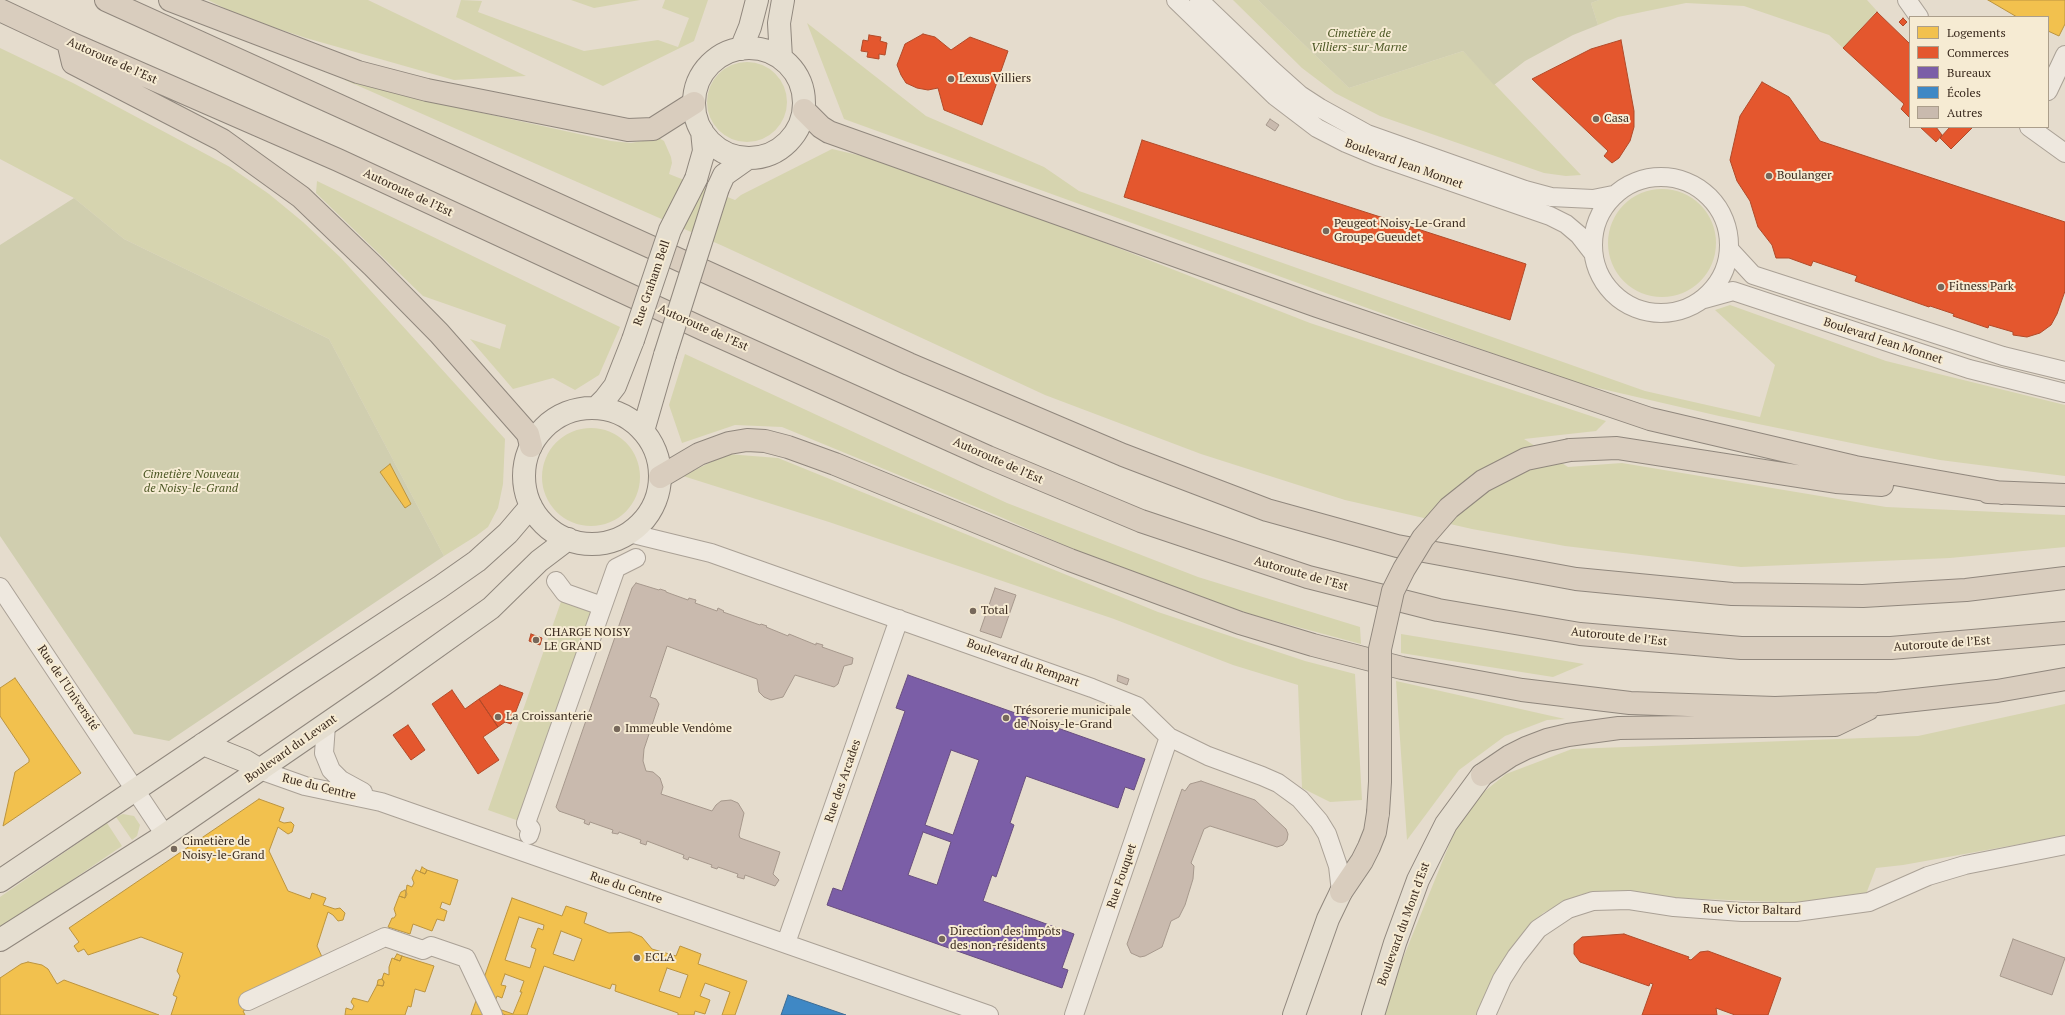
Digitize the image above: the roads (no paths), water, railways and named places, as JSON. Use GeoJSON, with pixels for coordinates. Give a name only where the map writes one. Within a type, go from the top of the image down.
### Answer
{"type":"FeatureCollection","features":[{"type":"Feature","properties":{"kind":"highway"},"geometry":{"type":"LineString","coordinates":[[106,0],[916,368],[1116,452],[1268,510],[1397,546],[1568,578],[1732,594],[1863,596],[1966,590],[2065,578]]}},
{"type":"Feature","properties":{"kind":"highway"},"geometry":{"type":"LineString","coordinates":[[170,0],[364,74],[427,90],[628,130],[653,129],[694,103]]}},
{"type":"Feature","properties":{"kind":"highway","name":"Autoroute de l’Est"},"geometry":{"type":"LineString","coordinates":[[0,10],[68,42],[338,160],[703,329],[988,457],[1141,521],[1308,577],[1438,610],[1580,634],[1741,648],[1891,648],[2065,633]]}},
{"type":"Feature","properties":{"kind":"highway"},"geometry":{"type":"LineString","coordinates":[[68,42],[73,63],[222,140],[301,196],[439,333],[528,434],[531,446]]}},
{"type":"Feature","properties":{"kind":"highway"},"geometry":{"type":"LineString","coordinates":[[804,110],[821,127],[830,132],[1317,306],[1650,419],[1855,467],[2002,493]]}},
{"type":"Feature","properties":{"kind":"highway"},"geometry":{"type":"LineString","coordinates":[[660,477],[699,454],[714,448],[747,440],[765,441],[806,452],[1070,560],[1206,612],[1277,635],[1388,664],[1508,688],[1630,703],[1775,708],[1878,704],[1997,691],[2065,679]]}},
{"type":"Feature","properties":{"kind":"highway"},"geometry":{"type":"LineString","coordinates":[[1341,892],[1362,861],[1375,832],[1380,782],[1380,649],[1393,591],[1422,538],[1449,508],[1483,481],[1526,459],[1570,450],[1617,448],[1836,482],[2065,496]]}},
{"type":"Feature","properties":{"kind":"highway"},"geometry":{"type":"LineString","coordinates":[[1482,775],[1510,756],[1526,748],[1547,740],[1568,735],[1619,728],[1835,724],[1878,704]]}},
{"type":"Feature","properties":{"kind":"main road"},"geometry":{"type":"LineString","coordinates":[[741,48],[750,26],[757,0]]}},
{"type":"Feature","properties":{"kind":"main road"},"geometry":{"type":"LineString","coordinates":[[781,58],[778,23],[783,0]]}},
{"type":"Feature","properties":{"kind":"main road","name":"Rue Graham Bell"},"geometry":{"type":"LineString","coordinates":[[741,48],[755,48],[769,52],[781,58],[792,68],[800,81],[804,95],[804,110],[794,135],[785,145],[774,152],[761,157],[748,158],[734,156],[721,150],[710,142],[702,131],[696,118],[694,103],[698,84],[707,67],[717,58],[741,48]]}},
{"type":"Feature","properties":{"kind":"main road","name":"Rue Graham Bell"},"geometry":{"type":"LineString","coordinates":[[596,408],[615,386],[633,340],[670,230],[696,180],[704,151],[702,131]]}},
{"type":"Feature","properties":{"kind":"main road","name":"Rue Graham Bell"},"geometry":{"type":"LineString","coordinates":[[643,431],[665,355],[718,188],[724,175],[748,158]]}},
{"type":"Feature","properties":{"kind":"main road"},"geometry":{"type":"LineString","coordinates":[[596,408],[614,411],[629,419],[643,431],[652,445],[658,460],[660,477],[656,499],[645,518],[629,533],[610,541],[589,544],[568,539],[553,532],[540,520],[531,506],[525,486],[525,465],[531,446],[542,429],[558,417],[576,410],[596,408]]}},
{"type":"Feature","properties":{"kind":"main road"},"geometry":{"type":"LineString","coordinates":[[0,881],[202,744],[477,561],[508,533],[531,506]]}},
{"type":"Feature","properties":{"kind":"main road","name":"Boulevard du Levant"},"geometry":{"type":"LineString","coordinates":[[0,940],[166,835],[326,725],[491,608],[540,561],[568,539]]}},
{"type":"Feature","properties":{"kind":"main road"},"geometry":{"type":"LineString","coordinates":[[202,744],[245,761],[260,770]]}},
{"type":"Feature","properties":{"kind":"main road","name":"Boulevard du Mont d'Est"},"geometry":{"type":"LineString","coordinates":[[1373,1015],[1395,943],[1418,880],[1446,824],[1482,775]]}},
{"type":"Feature","properties":{"kind":"main road"},"geometry":{"type":"LineString","coordinates":[[1294,1015],[1328,919],[1341,892]]}},
{"type":"Feature","properties":{"kind":"street","name":"Boulevard Jean Monnet"},"geometry":{"type":"LineString","coordinates":[[1176,0],[1275,96],[1317,128],[1346,143],[1377,156],[1550,216],[1566,224],[1579,235],[1593,253]]}},
{"type":"Feature","properties":{"kind":"street","name":"Boulevard Jean Monnet"},"geometry":{"type":"LineString","coordinates":[[1199,0],[1300,95],[1326,112],[1367,134],[1525,190],[1551,197],[1573,200],[1593,199],[1613,195],[1627,186],[1646,179],[1667,177],[1687,182],[1705,193],[1719,209],[1727,228],[1730,249],[1726,268],[1716,285],[1703,299]]}},
{"type":"Feature","properties":{"kind":"street"},"geometry":{"type":"LineString","coordinates":[[1908,0],[1919,16]]}},
{"type":"Feature","properties":{"kind":"street"},"geometry":{"type":"LineString","coordinates":[[2049,89],[2065,55]]}},
{"type":"Feature","properties":{"kind":"street"},"geometry":{"type":"LineString","coordinates":[[2031,128],[2065,153]]}},
{"type":"Feature","properties":{"kind":"street","name":"Boulevard Jean Monnet"},"geometry":{"type":"LineString","coordinates":[[1613,195],[1600,215],[1594,234],[1593,253],[1599,273],[1610,290],[1626,303],[1642,310],[1665,313],[1685,309],[1703,299],[1733,291],[1969,369],[2065,393]]}},
{"type":"Feature","properties":{"kind":"street","name":"Boulevard Jean Monnet"},"geometry":{"type":"LineString","coordinates":[[1730,249],[1753,275],[2003,356],[2065,371]]}},
{"type":"Feature","properties":{"kind":"street","name":"Boulevard du Rempart"},"geometry":{"type":"LineString","coordinates":[[629,533],[711,552],[1092,688],[1137,706],[1169,737],[1208,756],[1262,776],[1278,784],[1300,799],[1319,821],[1326,834],[1338,866],[1341,892]]}},
{"type":"Feature","properties":{"kind":"street"},"geometry":{"type":"LineString","coordinates":[[529,835],[531,830],[526,823],[616,568],[636,558]]}},
{"type":"Feature","properties":{"kind":"street"},"geometry":{"type":"LineString","coordinates":[[556,582],[565,593],[602,606]]}},
{"type":"Feature","properties":{"kind":"street","name":"Rue de l'Université"},"geometry":{"type":"LineString","coordinates":[[0,587],[166,835]]}},
{"type":"Feature","properties":{"kind":"street","name":"Rue des Arcades"},"geometry":{"type":"LineString","coordinates":[[786,944],[899,619]]}},
{"type":"Feature","properties":{"kind":"street"},"geometry":{"type":"LineString","coordinates":[[326,725],[324,753],[331,770],[341,780],[381,802]]}},
{"type":"Feature","properties":{"kind":"street","name":"Rue Fouquet"},"geometry":{"type":"LineString","coordinates":[[1074,1015],[1169,737]]}},
{"type":"Feature","properties":{"kind":"street","name":"Rue du Centre"},"geometry":{"type":"LineString","coordinates":[[260,770],[305,786],[381,802],[989,1015]]}},
{"type":"Feature","properties":{"kind":"street","name":"Rue Victor Baltard"},"geometry":{"type":"LineString","coordinates":[[1486,1015],[1502,979],[1516,957],[1538,929],[1568,908],[1593,901],[1629,900],[1674,907],[1742,912],[1796,912],[1869,902],[1928,876],[1966,865],[2065,845]]}},
{"type":"Feature","properties":{"kind":"street"},"geometry":{"type":"LineString","coordinates":[[248,1001],[385,937],[423,950],[431,946],[466,958],[485,1007]]}},
{"type":"Feature","properties":{"kind":"place","name":"Lexus Villiers"},"geometry":{"type":"Point","coordinates":[951,79]}},
{"type":"Feature","properties":{"kind":"place","name":"Casa"},"geometry":{"type":"Point","coordinates":[1596,119]}},
{"type":"Feature","properties":{"kind":"place","name":"Boulanger"},"geometry":{"type":"Point","coordinates":[1769,176]}},
{"type":"Feature","properties":{"kind":"place","name":"Peugeot Noisy-Le-Grand Groupe Gueudet"},"geometry":{"type":"Point","coordinates":[1326,231]}},
{"type":"Feature","properties":{"kind":"place","name":"Fitness Park"},"geometry":{"type":"Point","coordinates":[1941,287]}},
{"type":"Feature","properties":{"kind":"place","name":"Total"},"geometry":{"type":"Point","coordinates":[973,611]}},
{"type":"Feature","properties":{"kind":"place","name":"CHARGE NOISY LE GRAND"},"geometry":{"type":"Point","coordinates":[536,640]}},
{"type":"Feature","properties":{"kind":"place","name":"La Croissanterie"},"geometry":{"type":"Point","coordinates":[498,717]}},
{"type":"Feature","properties":{"kind":"place","name":"Trésorerie municipale de Noisy-le-Grand"},"geometry":{"type":"Point","coordinates":[1006,718]}},
{"type":"Feature","properties":{"kind":"place","name":"Immeuble Vendôme"},"geometry":{"type":"Point","coordinates":[617,729]}},
{"type":"Feature","properties":{"kind":"place","name":"Cimetière de Noisy-le-Grand"},"geometry":{"type":"Point","coordinates":[174,849]}},
{"type":"Feature","properties":{"kind":"place","name":"Direction des impôts des non-résidents"},"geometry":{"type":"Point","coordinates":[942,939]}},
{"type":"Feature","properties":{"kind":"place","name":"ECLA"},"geometry":{"type":"Point","coordinates":[637,958]}},
{"type":"Feature","properties":{"kind":"park label","name":"Cimetière de Villiers-sur-Marne"},"geometry":{"type":"Point","coordinates":[1359,41]}},
{"type":"Feature","properties":{"kind":"park label","name":"Cimetière Nouveau de Noisy-le-Grand"},"geometry":{"type":"Point","coordinates":[191,482]}}]}
